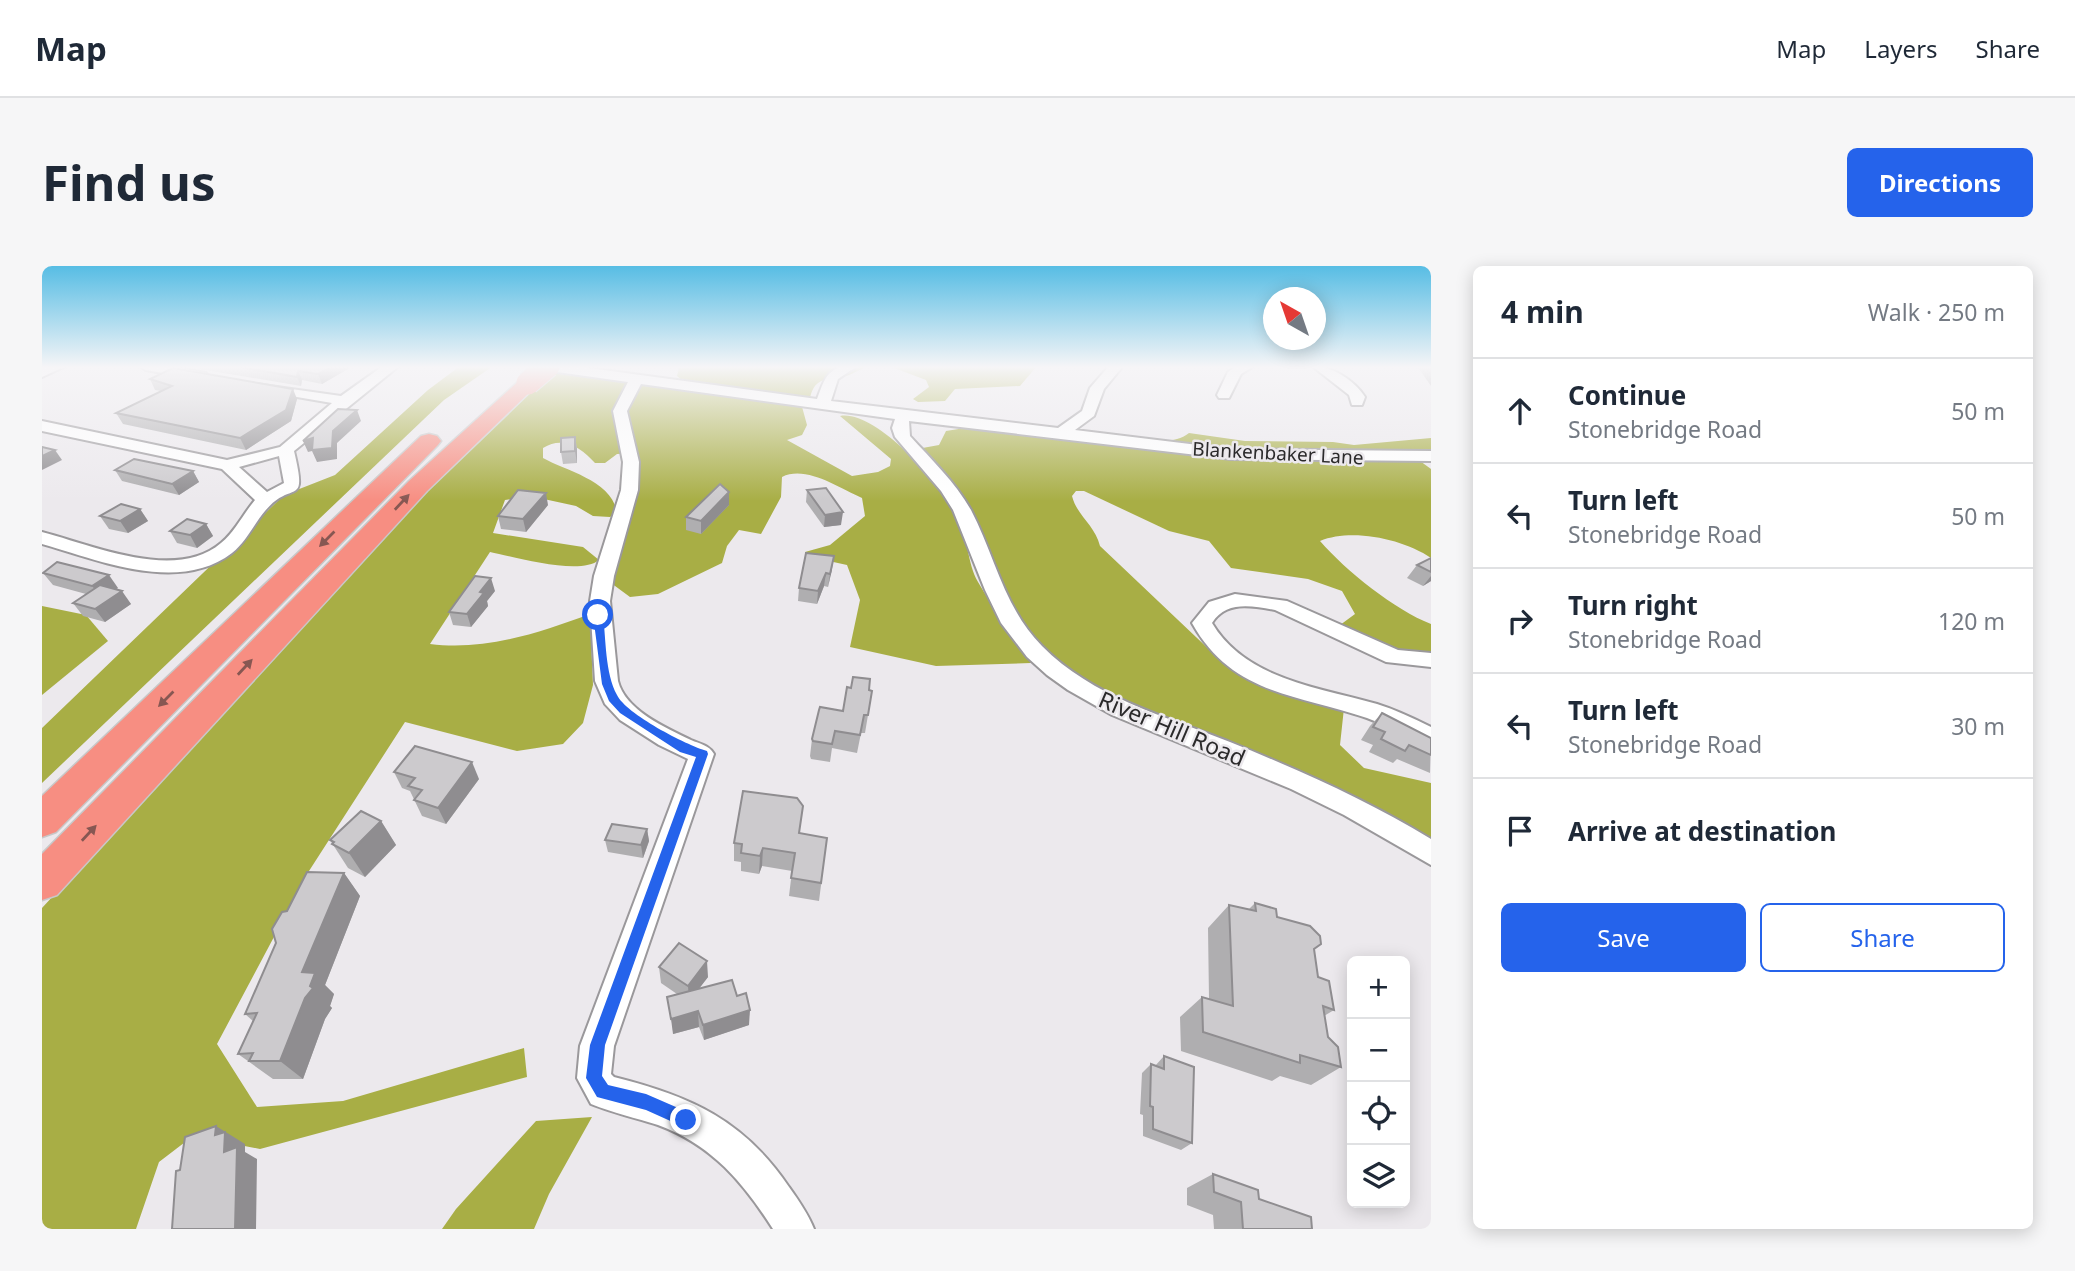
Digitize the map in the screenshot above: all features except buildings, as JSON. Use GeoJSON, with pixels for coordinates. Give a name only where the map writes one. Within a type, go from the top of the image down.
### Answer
{"type":"FeatureCollection","features":[{"type":"Feature","properties":{"kind":"highway"},"geometry":{"type":"LineString","coordinates":[[42,821],[405,463],[474,411]]}},
{"type":"Feature","properties":{"kind":"highway"},"geometry":{"type":"LineString","coordinates":[[42,882],[488,411]]}},
{"type":"Feature","properties":{"kind":"street"},"geometry":{"type":"LineString","coordinates":[[42,426],[227,465],[286,450],[332,411]]}},
{"type":"Feature","properties":{"kind":"street"},"geometry":{"type":"LineString","coordinates":[[620,411],[631,457],[631,483],[621,525],[608,560],[598,615],[608,684],[613,698],[623,710],[684,749],[702,754],[597,1045],[594,1078],[603,1092],[646,1102],[686,1120],[744,1157],[795,1229]]}},
{"type":"Feature","properties":{"kind":"street","name":"Blankenbaker Lane"},"geometry":{"type":"LineString","coordinates":[[858,411],[903,426],[1061,433],[1243,455],[1431,456]]}},
{"type":"Feature","properties":{"kind":"street","name":"River Hill Road"},"geometry":{"type":"LineString","coordinates":[[858,411],[903,426],[963,514],[990,584],[1013,624],[1034,651],[1054,670],[1108,705],[1253,762],[1366,813],[1431,853]]}},
{"type":"Feature","properties":{"kind":"street"},"geometry":{"type":"LineString","coordinates":[[1061,433],[1090,411]]}},
{"type":"Feature","properties":{"kind":"street"},"geometry":{"type":"LineString","coordinates":[[42,538],[146,565],[201,561],[227,548],[264,501],[292,486],[286,450]]}},
{"type":"Feature","properties":{"kind":"street"},"geometry":{"type":"LineString","coordinates":[[227,465],[260,494],[264,501]]}},
{"type":"Feature","properties":{"kind":"street"},"geometry":{"type":"LineString","coordinates":[[1431,660],[1394,657],[1280,605],[1261,601],[1220,602],[1207,610],[1202,622],[1207,636],[1237,665],[1293,689],[1383,715],[1431,738]]}},
{"type":"Feature","properties":{"kind":"green space"},"geometry":{"type":"Polygon","coordinates":[[[405,411],[433,411],[42,783],[42,728],[284,495],[335,475],[405,411]]]}},
{"type":"Feature","properties":{"kind":"green space"},"geometry":{"type":"Polygon","coordinates":[[[508,411],[803,411],[807,425],[802,435],[787,440],[852,476],[878,472],[890,466],[891,459],[840,416],[855,417],[871,424],[907,452],[939,487],[958,516],[978,582],[1031,663],[936,666],[850,647],[860,600],[847,565],[806,556],[805,552],[830,545],[865,516],[862,498],[822,479],[801,474],[782,477],[781,497],[761,534],[739,530],[727,546],[722,563],[658,594],[630,597],[611,583],[632,501],[638,453],[617,454],[605,463],[595,463],[572,445],[558,443],[543,448],[543,458],[597,484],[613,501],[617,512],[610,517],[593,516],[576,506],[530,496],[505,500],[493,533],[583,547],[599,560],[590,564],[563,566],[490,552],[430,644],[451,646],[491,643],[531,634],[590,614],[593,685],[583,723],[563,744],[517,751],[405,722],[309,871],[217,1044],[257,1107],[343,1101],[524,1048],[527,1077],[260,1149],[193,1136],[159,1162],[136,1229],[42,1229],[42,908],[469,444],[508,411]]]}},
{"type":"Feature","properties":{"kind":"green space"},"geometry":{"type":"Polygon","coordinates":[[[971,427],[1256,459],[1420,461],[1431,469],[1431,558],[1406,545],[1377,538],[1347,536],[1320,541],[1372,589],[1431,624],[1431,654],[1414,656],[1336,628],[1355,614],[1342,591],[1308,579],[1231,568],[1209,541],[1169,531],[1084,491],[1076,491],[1072,496],[1100,546],[1216,656],[1253,679],[1344,708],[1340,745],[1364,768],[1431,783],[1431,845],[1398,819],[1224,741],[1114,700],[1033,645],[980,541],[917,449],[939,445],[946,431],[971,427]]]}},
{"type":"Feature","properties":{"kind":"green space"},"geometry":{"type":"Polygon","coordinates":[[[1189,433],[1245,441],[1333,442],[1354,445],[1431,438],[1431,452],[1413,455],[1247,453],[1136,439],[1171,440],[1189,433]]]}},
{"type":"Feature","properties":{"kind":"green space"},"geometry":{"type":"Polygon","coordinates":[[[42,606],[86,615],[108,641],[42,695],[42,606]]]}},
{"type":"Feature","properties":{"kind":"green space"},"geometry":{"type":"Polygon","coordinates":[[[592,1117],[549,1194],[534,1229],[442,1229],[456,1209],[536,1121],[592,1117]]]}},
{"type":"Feature","properties":{"kind":"route"},"geometry":{"type":"LineString","coordinates":[[598,615],[608,684],[618,705],[684,749],[702,754],[597,1045],[594,1078],[603,1092],[646,1102],[686,1120]]}}]}
